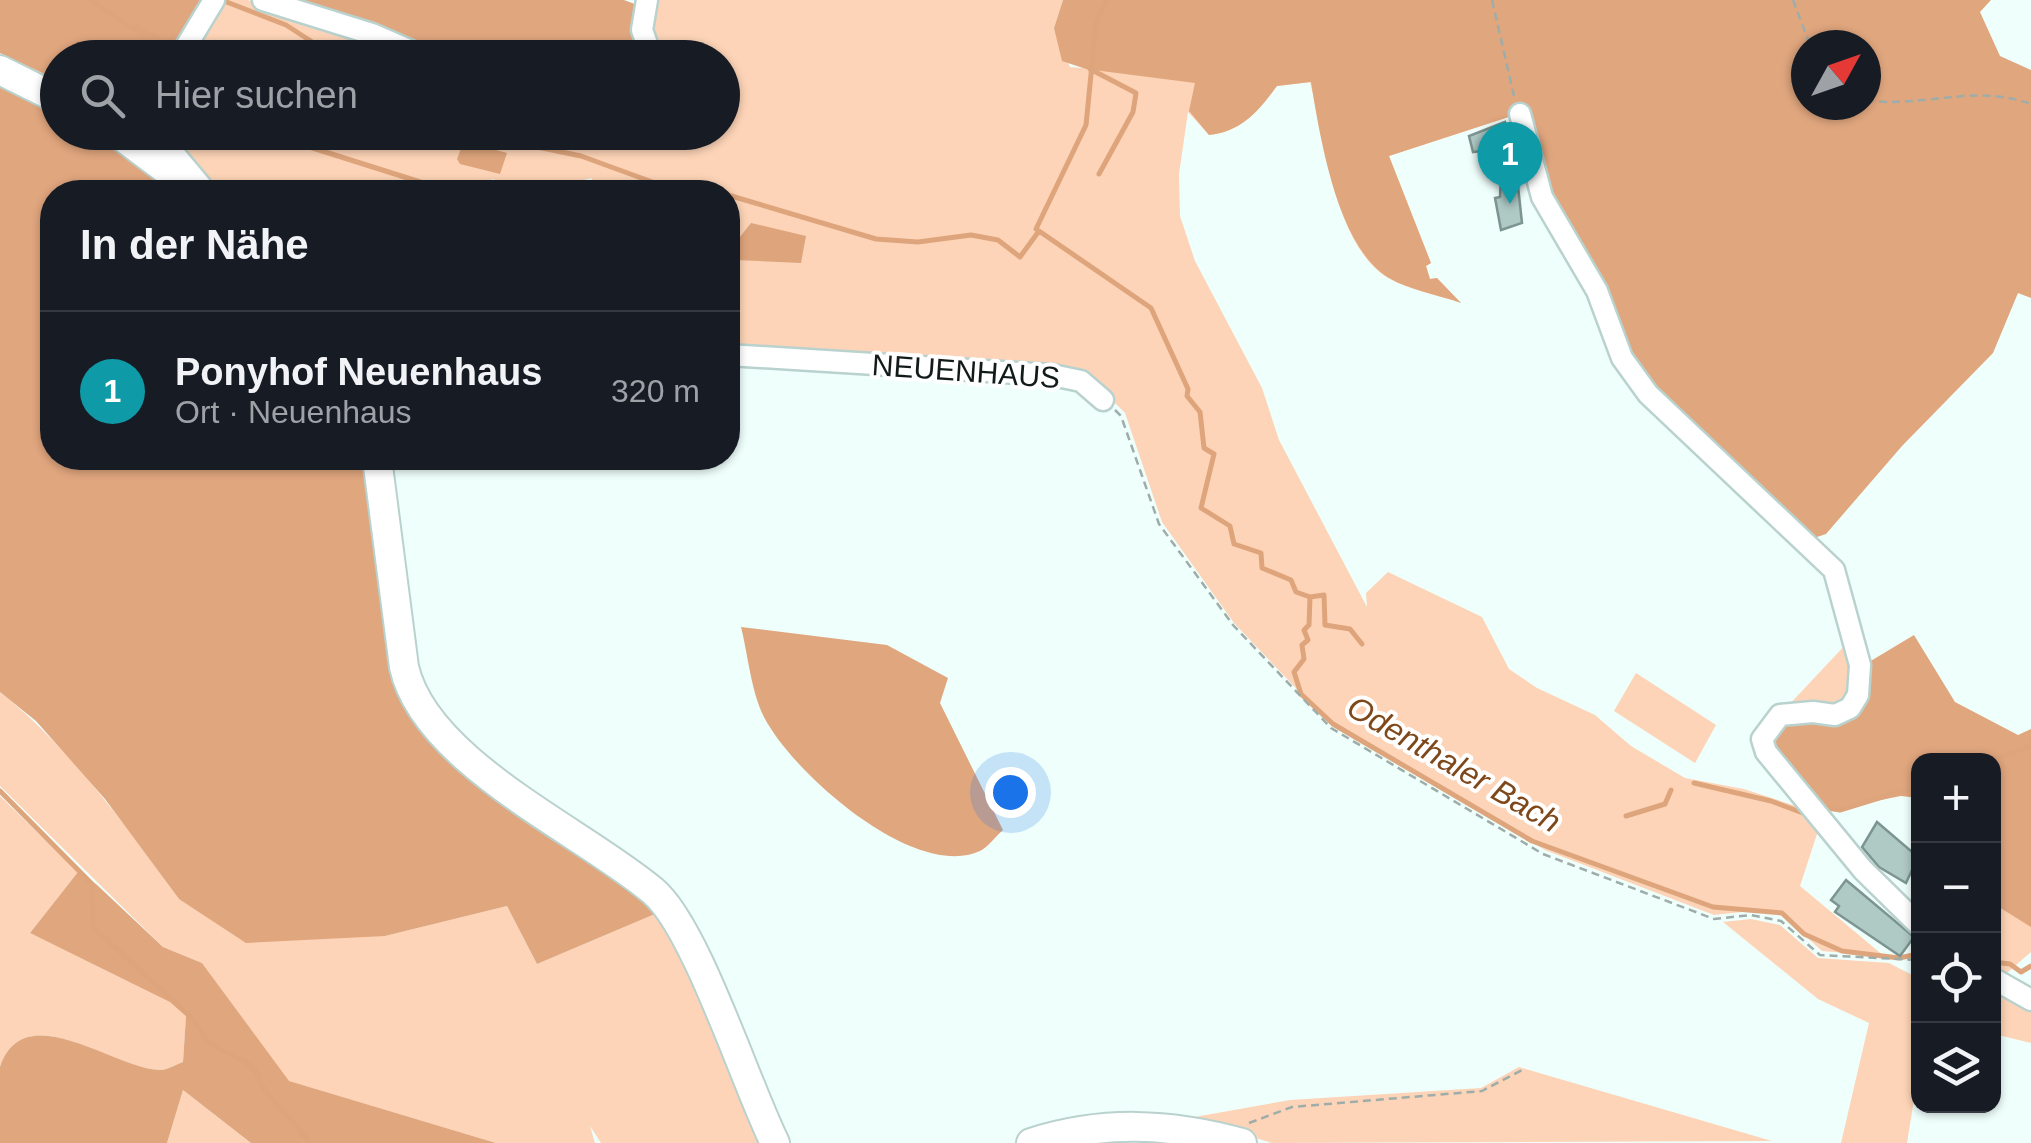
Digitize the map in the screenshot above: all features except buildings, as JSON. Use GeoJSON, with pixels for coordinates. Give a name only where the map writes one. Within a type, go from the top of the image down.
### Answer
{"type":"FeatureCollection","features":[{"type":"Feature","properties":{"kind":"main road"},"geometry":{"type":"LineString","coordinates":[[0,70],[40,90]]}},
{"type":"Feature","properties":{"kind":"main road"},"geometry":{"type":"LineString","coordinates":[[140,150],[180,180]]}},
{"type":"Feature","properties":{"kind":"main road"},"geometry":{"type":"LineString","coordinates":[[379,470],[404,667],[413,698],[428,718],[510,792],[640,880],[669,907],[775,1143]]}},
{"type":"Feature","properties":{"kind":"main road"},"geometry":{"type":"LineString","coordinates":[[1031,1143],[1074,1129],[1116,1125],[1232,1140]]}},
{"type":"Feature","properties":{"kind":"street"},"geometry":{"type":"LineString","coordinates":[[189,40],[214,0]]}},
{"type":"Feature","properties":{"kind":"street"},"geometry":{"type":"LineString","coordinates":[[264,0],[386,40]]}},
{"type":"Feature","properties":{"kind":"street"},"geometry":{"type":"LineString","coordinates":[[646,40],[642,30],[647,0]]}},
{"type":"Feature","properties":{"kind":"street"},"geometry":{"type":"LineString","coordinates":[[0,58],[40,77]]}},
{"type":"Feature","properties":{"kind":"street"},"geometry":{"type":"LineString","coordinates":[[1520,114],[1536,183],[1597,291],[1629,370],[1648,394],[1834,570],[1860,665],[1858,695],[1850,708],[1835,716],[1813,712],[1780,715],[1762,739],[1771,758],[1863,870],[1911,917]]}},
{"type":"Feature","properties":{"kind":"street"},"geometry":{"type":"LineString","coordinates":[[171,150],[196,180]]}},
{"type":"Feature","properties":{"kind":"street","name":"NEUENHAUS"},"geometry":{"type":"LineString","coordinates":[[740,356],[1052,375],[1080,380],[1103,400]]}},
{"type":"Feature","properties":{"kind":"street"},"geometry":{"type":"LineString","coordinates":[[2001,983],[2031,1000]]}},
{"type":"Feature","properties":{"kind":"path"},"geometry":{"type":"LineString","coordinates":[[1492,0],[1520,114]]}},
{"type":"Feature","properties":{"kind":"path"},"geometry":{"type":"LineString","coordinates":[[1793,0],[1804,30]]}},
{"type":"Feature","properties":{"kind":"path"},"geometry":{"type":"LineString","coordinates":[[1881,102],[1962,95],[2010,96],[2031,104]]}},
{"type":"Feature","properties":{"kind":"path","name":"NEUENHAUS"},"geometry":{"type":"LineString","coordinates":[[1103,400],[1121,416],[1159,524],[1233,625],[1332,728],[1543,854],[1714,919],[1751,915],[1781,920],[1820,954],[1911,960]]}},
{"type":"Feature","properties":{"kind":"path"},"geometry":{"type":"LineString","coordinates":[[1232,1140],[1268,1114],[1292,1107],[1482,1091],[1524,1069]]}},
{"type":"Feature","properties":{"kind":"shaded area"},"geometry":{"type":"Polygon","coordinates":[[[0,0],[248,0],[366,40],[40,40],[40,72],[0,53],[0,0]]]}},
{"type":"Feature","properties":{"kind":"shaded area"},"geometry":{"type":"Polygon","coordinates":[[[0,0],[205,0],[183,40],[40,40],[40,72],[0,53],[0,0]]]}},
{"type":"Feature","properties":{"kind":"shaded area"},"geometry":{"type":"Polygon","coordinates":[[[281,0],[624,0],[640,6],[645,40],[399,40],[281,0]]]}},
{"type":"Feature","properties":{"kind":"shaded area"},"geometry":{"type":"Polygon","coordinates":[[[651,0],[1063,0],[1054,28],[1070,67],[1094,69],[1101,10],[1515,115],[1389,156],[1431,263],[1426,266],[1430,279],[1437,278],[1461,303],[1388,278],[1355,241],[1334,189],[1310,82],[1276,86],[1248,119],[1220,133],[1209,135],[1188,112],[1179,174],[1180,216],[1195,261],[1262,388],[1279,440],[1367,607],[1366,593],[1388,572],[1482,617],[1509,669],[1537,688],[1595,715],[1631,746],[1685,778],[1744,789],[1799,807],[1827,837],[1817,834],[1800,886],[1884,956],[1822,951],[1782,915],[1752,911],[1714,915],[1545,850],[1330,724],[1234,623],[1162,522],[1125,413],[1097,385],[740,353],[740,180],[204,180],[180,150],[740,150],[740,40],[651,40],[651,0]]]}},
{"type":"Feature","properties":{"kind":"shaded area"},"geometry":{"type":"Polygon","coordinates":[[[1063,0],[1991,0],[1980,12],[2000,56],[2031,70],[2031,298],[2018,293],[1993,353],[1902,446],[1826,534],[1811,539],[1636,371],[1546,195],[1524,112],[1389,156],[1431,263],[1426,266],[1430,279],[1437,278],[1461,303],[1389,278],[1371,263],[1356,242],[1334,189],[1311,82],[1277,86],[1248,119],[1231,130],[1209,135],[1189,111],[1195,83],[1086,69],[1062,61],[1054,28],[1063,0]]]}},
{"type":"Feature","properties":{"kind":"shaded area"},"geometry":{"type":"Polygon","coordinates":[[[0,81],[40,101],[40,150],[123,150],[167,180],[40,180],[40,470],[371,470],[403,703],[477,774],[662,911],[537,964],[507,906],[385,936],[246,943],[179,899],[105,799],[36,721],[0,692],[0,81]]]}},
{"type":"Feature","properties":{"kind":"shaded area"},"geometry":{"type":"Polygon","coordinates":[[[460,150],[507,153],[500,174],[460,164],[457,159],[460,150]]]}},
{"type":"Feature","properties":{"kind":"shaded area"},"geometry":{"type":"Polygon","coordinates":[[[751,223],[806,236],[801,263],[740,260],[740,237],[751,223]]]}},
{"type":"Feature","properties":{"kind":"shaded area"},"geometry":{"type":"Polygon","coordinates":[[[741,627],[887,645],[948,678],[940,703],[1003,830],[980,851],[953,856],[922,850],[858,816],[800,765],[764,717],[741,627]]]}},
{"type":"Feature","properties":{"kind":"shaded area"},"geometry":{"type":"Polygon","coordinates":[[[1914,635],[1955,702],[2018,735],[2031,729],[2031,927],[2001,908],[2001,753],[1911,753],[1911,797],[1840,808],[1819,805],[1773,756],[1768,735],[1777,721],[1835,721],[1864,665],[1914,635]]]}},
{"type":"Feature","properties":{"kind":"shaded area"},"geometry":{"type":"Polygon","coordinates":[[[1849,641],[1858,673],[1847,705],[1786,708],[1849,641]]]}},
{"type":"Feature","properties":{"kind":"shaded area"},"geometry":{"type":"Polygon","coordinates":[[[1636,673],[1716,725],[1695,763],[1614,711],[1636,673]]]}},
{"type":"Feature","properties":{"kind":"shaded area"},"geometry":{"type":"Polygon","coordinates":[[[0,692],[74,763],[179,899],[385,936],[507,906],[537,964],[662,911],[766,1143],[601,1143],[590,1126],[595,1143],[496,1143],[288,1081],[202,963],[163,947],[0,786],[0,692]]]}},
{"type":"Feature","properties":{"kind":"shaded area"},"geometry":{"type":"Polygon","coordinates":[[[2031,763],[2031,952],[2001,978],[2001,843],[2001,775],[2031,763]]]}},
{"type":"Feature","properties":{"kind":"shaded area"},"geometry":{"type":"Polygon","coordinates":[[[0,796],[78,872],[30,933],[170,1001],[186,1016],[183,1062],[163,1070],[142,1067],[50,1036],[29,1037],[12,1046],[0,1067],[0,796]]]}},
{"type":"Feature","properties":{"kind":"shaded area"},"geometry":{"type":"Polygon","coordinates":[[[78,872],[163,947],[202,963],[289,1081],[496,1143],[251,1143],[183,1090],[167,1143],[0,1143],[0,1067],[12,1046],[29,1037],[50,1036],[73,1042],[142,1067],[163,1070],[183,1062],[186,1016],[170,1002],[30,933],[78,872]]]}},
{"type":"Feature","properties":{"kind":"shaded area"},"geometry":{"type":"Polygon","coordinates":[[[1751,919],[1780,925],[1818,958],[1889,963],[1911,974],[1912,1113],[1907,1143],[1841,1143],[1869,1023],[1818,999],[1723,922],[1751,919]]]}},
{"type":"Feature","properties":{"kind":"shaded area"},"geometry":{"type":"Polygon","coordinates":[[[2001,988],[2031,1004],[2031,1043],[2001,1036],[2001,988]]]}},
{"type":"Feature","properties":{"kind":"shaded area"},"geometry":{"type":"Polygon","coordinates":[[[1519,1067],[1772,1141],[1272,1143],[1189,1118],[1290,1100],[1481,1088],[1519,1067]]]}},
{"type":"Feature","properties":{"kind":"shaded area"},"geometry":{"type":"Polygon","coordinates":[[[183,1090],[251,1143],[167,1143],[183,1090]]]}},
{"type":"Feature","properties":{"kind":"waterway"},"geometry":{"type":"LineString","coordinates":[[91,0],[146,40]]}},
{"type":"Feature","properties":{"kind":"waterway"},"geometry":{"type":"LineString","coordinates":[[1036,229],[1086,125],[1096,24],[1106,0]]}},
{"type":"Feature","properties":{"kind":"waterway","name":"Odenthaler Bach"},"geometry":{"type":"LineString","coordinates":[[224,1],[286,25],[309,40]]}},
{"type":"Feature","properties":{"kind":"waterway"},"geometry":{"type":"LineString","coordinates":[[136,26],[160,40]]}},
{"type":"Feature","properties":{"kind":"waterway"},"geometry":{"type":"LineString","coordinates":[[1090,69],[1136,93],[1133,112],[1099,174]]}},
{"type":"Feature","properties":{"kind":"waterway"},"geometry":{"type":"LineString","coordinates":[[319,150],[414,180]]}},
{"type":"Feature","properties":{"kind":"waterway","name":"Odenthaler Bach"},"geometry":{"type":"LineString","coordinates":[[552,150],[581,156],[647,180]]}},
{"type":"Feature","properties":{"kind":"waterway","name":"Odenthaler Bach"},"geometry":{"type":"LineString","coordinates":[[740,199],[876,239],[918,242],[971,235],[998,240],[1020,257],[1039,231],[1151,308],[1188,389],[1187,396],[1200,412],[1204,448],[1214,454],[1201,508],[1230,526],[1234,544],[1261,553],[1262,568],[1291,580],[1296,592],[1310,597],[1309,625],[1304,630],[1308,640],[1302,645],[1304,659],[1294,672],[1301,694],[1333,724],[1532,841],[1713,907],[1782,913],[1804,934],[1842,951],[1899,958],[1911,955]]}},
{"type":"Feature","properties":{"kind":"waterway"},"geometry":{"type":"LineString","coordinates":[[1310,597],[1324,595],[1325,625],[1350,629],[1362,644]]}},
{"type":"Feature","properties":{"kind":"waterway"},"geometry":{"type":"LineString","coordinates":[[2001,756],[2031,746]]}},
{"type":"Feature","properties":{"kind":"waterway"},"geometry":{"type":"LineString","coordinates":[[1694,783],[1771,801],[1808,815]]}},
{"type":"Feature","properties":{"kind":"waterway"},"geometry":{"type":"LineString","coordinates":[[1821,807],[1840,810],[1911,788]]}},
{"type":"Feature","properties":{"kind":"waterway"},"geometry":{"type":"LineString","coordinates":[[1626,816],[1665,804],[1671,790]]}},
{"type":"Feature","properties":{"kind":"waterway"},"geometry":{"type":"LineString","coordinates":[[0,791],[92,884],[93,927],[194,1020],[208,1041],[253,1068],[264,1089],[309,1143]]}},
{"type":"Feature","properties":{"kind":"waterway","name":"Odenthaler Bach"},"geometry":{"type":"LineString","coordinates":[[2001,963],[2021,972],[2031,966]]}},
{"type":"Feature","properties":{"kind":"place","name":"Ponyhof Neuenhaus"},"geometry":{"type":"Point","coordinates":[1510,204]}}]}
